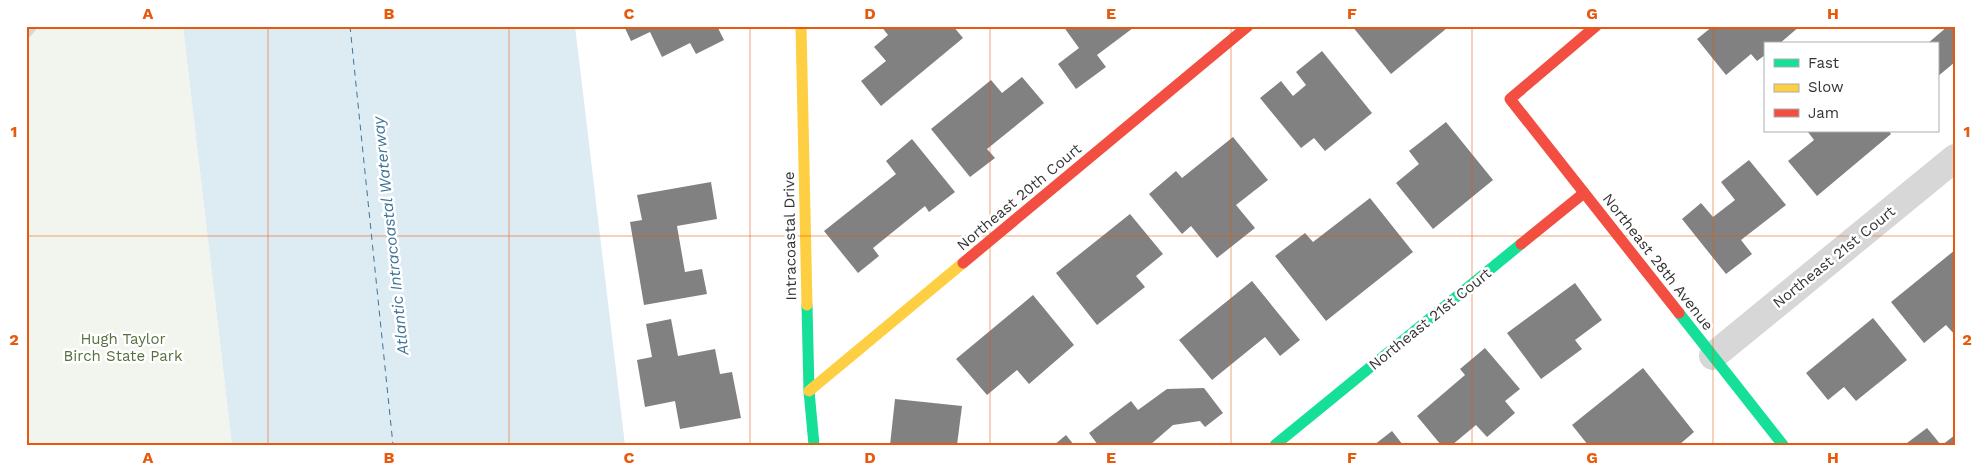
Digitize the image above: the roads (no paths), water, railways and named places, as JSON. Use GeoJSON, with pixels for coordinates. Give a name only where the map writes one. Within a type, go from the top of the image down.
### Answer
{"type":"FeatureCollection","features":[{"type":"Feature","properties":{"kind":"street","name":"Intracoastal Drive"},"geometry":{"type":"LineString","coordinates":[[801,26],[809,392],[814,445]]}},
{"type":"Feature","properties":{"kind":"street","name":"Northeast 20th Court"},"geometry":{"type":"LineString","coordinates":[[809,392],[1248,26]]}},
{"type":"Feature","properties":{"kind":"street","name":"Northeast 28th Avenue"},"geometry":{"type":"LineString","coordinates":[[1596,26],[1510,99],[1782,444]]}},
{"type":"Feature","properties":{"kind":"street","name":"Northeast 21st Court"},"geometry":{"type":"LineString","coordinates":[[1713,356],[1955,158]]}},
{"type":"Feature","properties":{"kind":"street","name":"Northeast 21st Court"},"geometry":{"type":"LineString","coordinates":[[1276,445],[1584,193]]}},
{"type":"Feature","properties":{"kind":"lane"},"geometry":{"type":"LineString","coordinates":[[26,31],[30,26]]}},
{"type":"Feature","properties":{"kind":"water","name":"Atlantic Intracoastal Waterway"},"geometry":{"type":"Polygon","coordinates":[[[183,26],[575,26],[625,445],[232,445],[183,26]]]}},
{"type":"Feature","properties":{"kind":"park label","name":"Hugh Taylor Birch State Park"},"geometry":{"type":"Point","coordinates":[123,348]}}]}
